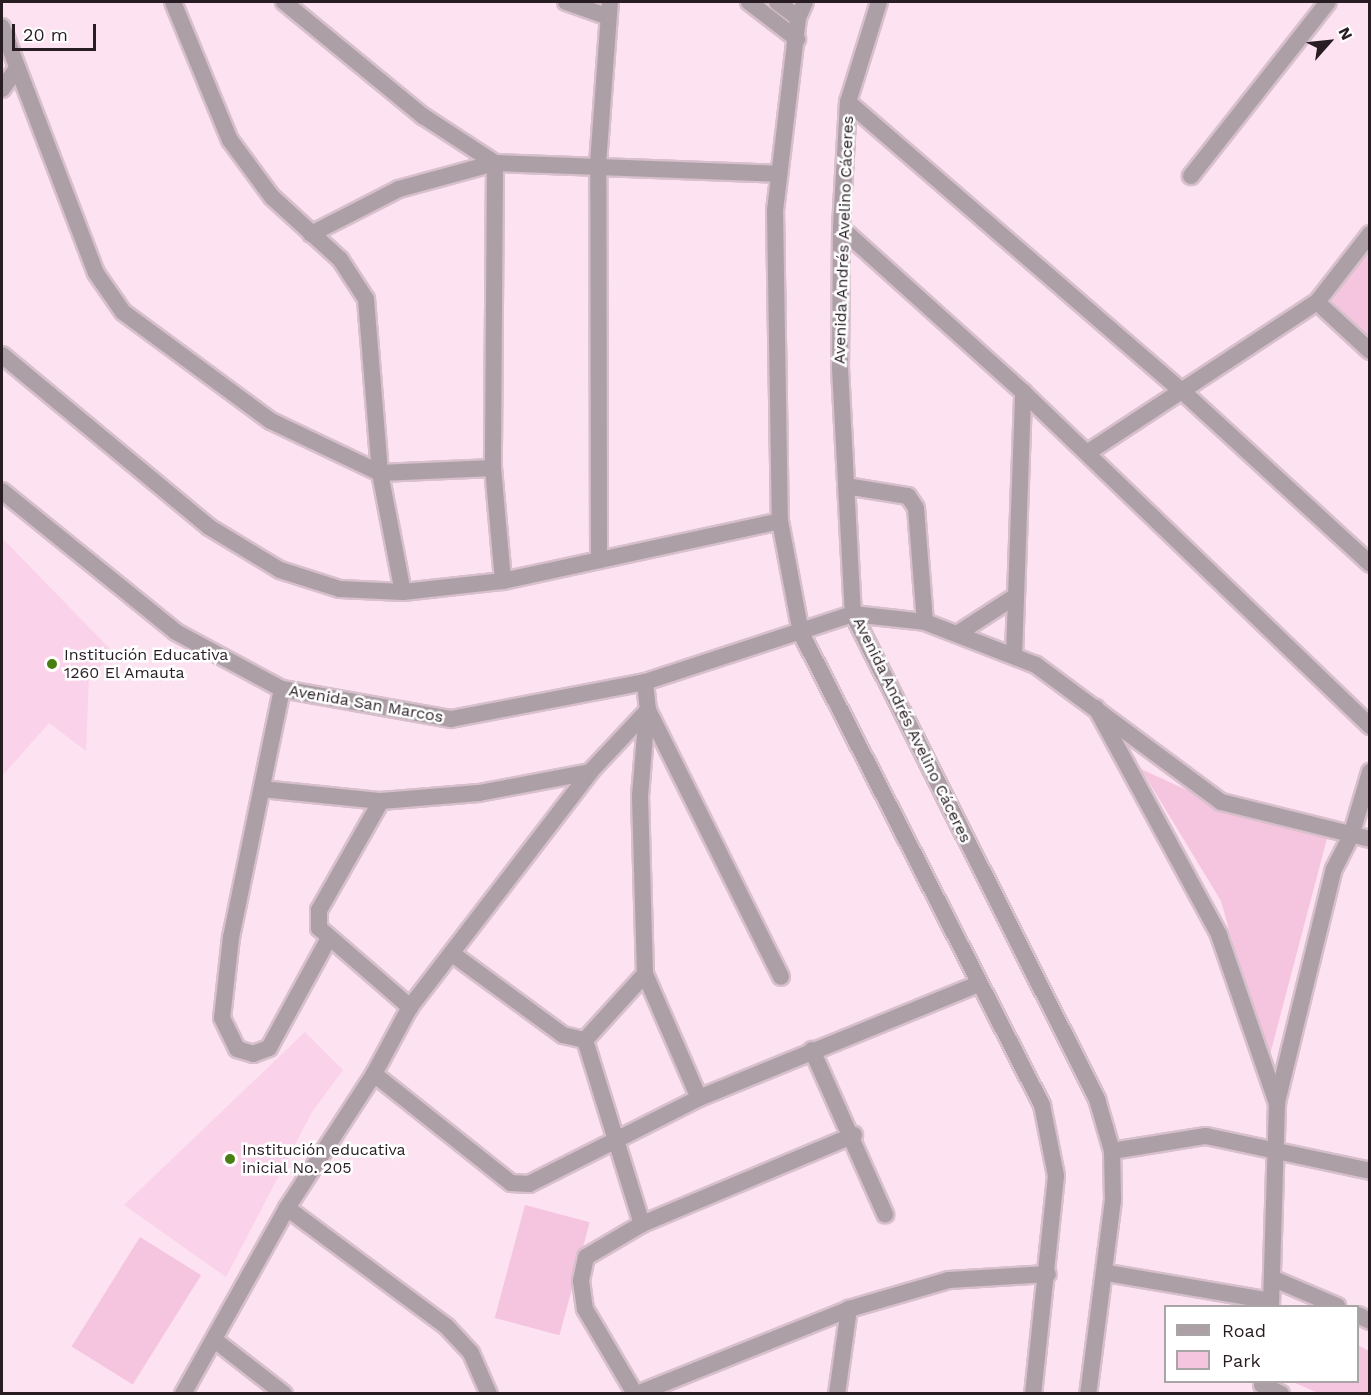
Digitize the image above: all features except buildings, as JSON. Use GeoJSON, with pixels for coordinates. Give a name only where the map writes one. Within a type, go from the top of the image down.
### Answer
{"type":"FeatureCollection","features":[{"type":"Feature","properties":{"kind":"street"},"geometry":{"type":"LineString","coordinates":[[173,2],[230,140],[272,197],[340,259],[366,299],[380,473],[403,592]]}},
{"type":"Feature","properties":{"kind":"street"},"geometry":{"type":"LineString","coordinates":[[284,2],[423,116],[495,163]]}},
{"type":"Feature","properties":{"kind":"street"},"geometry":{"type":"LineString","coordinates":[[566,2],[608,9],[598,164],[599,560]]}},
{"type":"Feature","properties":{"kind":"street"},"geometry":{"type":"LineString","coordinates":[[749,2],[797,39]]}},
{"type":"Feature","properties":{"kind":"street"},"geometry":{"type":"LineString","coordinates":[[777,2],[798,18]]}},
{"type":"Feature","properties":{"kind":"street"},"geometry":{"type":"LineString","coordinates":[[793,2],[798,18],[797,39],[777,174],[780,521],[801,633],[978,984],[1042,1105],[1056,1176],[1048,1274],[1033,1394]]}},
{"type":"Feature","properties":{"kind":"street"},"geometry":{"type":"LineString","coordinates":[[798,18],[806,2]]}},
{"type":"Feature","properties":{"kind":"street","name":"Avenida Andrés Avelino Cáceres"},"geometry":{"type":"LineString","coordinates":[[879,2],[848,102],[841,228],[846,486],[853,614],[1096,1099],[1112,1151],[1107,1273],[1088,1394]]}},
{"type":"Feature","properties":{"kind":"street"},"geometry":{"type":"LineString","coordinates":[[1191,176],[1328,2]]}},
{"type":"Feature","properties":{"kind":"street"},"geometry":{"type":"LineString","coordinates":[[2,27],[96,273],[123,312],[271,421],[380,473],[493,468]]}},
{"type":"Feature","properties":{"kind":"street"},"geometry":{"type":"LineString","coordinates":[[2,88],[17,68]]}},
{"type":"Feature","properties":{"kind":"street"},"geometry":{"type":"LineString","coordinates":[[848,102],[1181,390],[1370,564]]}},
{"type":"Feature","properties":{"kind":"street"},"geometry":{"type":"LineString","coordinates":[[311,234],[399,189],[495,163],[598,164],[777,174]]}},
{"type":"Feature","properties":{"kind":"street"},"geometry":{"type":"LineString","coordinates":[[495,163],[493,468],[503,581]]}},
{"type":"Feature","properties":{"kind":"street"},"geometry":{"type":"LineString","coordinates":[[841,228],[1023,392],[1087,453],[1214,582],[1370,726]]}},
{"type":"Feature","properties":{"kind":"street"},"geometry":{"type":"LineString","coordinates":[[1087,453],[1317,302],[1370,234]]}},
{"type":"Feature","properties":{"kind":"street"},"geometry":{"type":"LineString","coordinates":[[1317,302],[1370,351]]}},
{"type":"Feature","properties":{"kind":"street"},"geometry":{"type":"LineString","coordinates":[[2,355],[209,527],[280,570],[340,589],[403,592],[503,581],[780,521]]}},
{"type":"Feature","properties":{"kind":"street"},"geometry":{"type":"LineString","coordinates":[[1014,656],[1023,392]]}},
{"type":"Feature","properties":{"kind":"street"},"geometry":{"type":"LineString","coordinates":[[846,486],[908,496],[916,508],[925,622]]}},
{"type":"Feature","properties":{"kind":"street","name":"Avenida San Marcos"},"geometry":{"type":"LineString","coordinates":[[2,491],[176,632],[282,689],[451,719],[645,682],[801,633],[853,614]]}},
{"type":"Feature","properties":{"kind":"street"},"geometry":{"type":"LineString","coordinates":[[957,634],[1016,596]]}},
{"type":"Feature","properties":{"kind":"street"},"geometry":{"type":"LineString","coordinates":[[853,614],[925,622],[1014,656],[1096,708],[1221,802],[1370,839]]}},
{"type":"Feature","properties":{"kind":"street"},"geometry":{"type":"LineString","coordinates":[[645,682],[648,710],[640,796],[645,974],[699,1098]]}},
{"type":"Feature","properties":{"kind":"street"},"geometry":{"type":"LineString","coordinates":[[282,689],[231,937],[222,1018],[237,1050],[253,1054],[269,1048],[328,940]]}},
{"type":"Feature","properties":{"kind":"street"},"geometry":{"type":"LineString","coordinates":[[1096,708],[1219,935],[1277,1103]]}},
{"type":"Feature","properties":{"kind":"street"},"geometry":{"type":"LineString","coordinates":[[183,1394],[216,1341],[287,1208],[374,1074],[410,1007],[454,955],[590,772],[648,710]]}},
{"type":"Feature","properties":{"kind":"street"},"geometry":{"type":"LineString","coordinates":[[648,710],[781,977]]}},
{"type":"Feature","properties":{"kind":"street"},"geometry":{"type":"LineString","coordinates":[[262,789],[381,801],[479,793],[590,772]]}},
{"type":"Feature","properties":{"kind":"street"},"geometry":{"type":"LineString","coordinates":[[1107,1273],[1271,1304],[1274,1279],[1277,1103],[1334,869],[1351,836],[1369,777]]}},
{"type":"Feature","properties":{"kind":"street"},"geometry":{"type":"LineString","coordinates":[[381,801],[319,910],[320,928],[328,940],[410,1007]]}},
{"type":"Feature","properties":{"kind":"street"},"geometry":{"type":"LineString","coordinates":[[454,955],[563,1035],[585,1040]]}},
{"type":"Feature","properties":{"kind":"street"},"geometry":{"type":"LineString","coordinates":[[585,1040],[645,974]]}},
{"type":"Feature","properties":{"kind":"street"},"geometry":{"type":"LineString","coordinates":[[374,1074],[511,1183],[530,1184],[699,1098],[978,984]]}},
{"type":"Feature","properties":{"kind":"street"},"geometry":{"type":"LineString","coordinates":[[585,1040],[612,1142],[642,1224]]}},
{"type":"Feature","properties":{"kind":"street"},"geometry":{"type":"LineString","coordinates":[[812,1050],[854,1135],[885,1214]]}},
{"type":"Feature","properties":{"kind":"street"},"geometry":{"type":"LineString","coordinates":[[854,1135],[642,1224],[586,1257],[581,1281],[585,1309],[636,1394],[849,1309],[949,1280],[1048,1274]]}},
{"type":"Feature","properties":{"kind":"street"},"geometry":{"type":"LineString","coordinates":[[1112,1151],[1206,1136],[1370,1171]]}},
{"type":"Feature","properties":{"kind":"street"},"geometry":{"type":"LineString","coordinates":[[287,1208],[447,1327],[471,1353],[489,1394]]}},
{"type":"Feature","properties":{"kind":"street"},"geometry":{"type":"LineString","coordinates":[[1274,1279],[1335,1305]]}},
{"type":"Feature","properties":{"kind":"street"},"geometry":{"type":"LineString","coordinates":[[837,1394],[849,1309]]}},
{"type":"Feature","properties":{"kind":"street"},"geometry":{"type":"LineString","coordinates":[[216,1341],[284,1394]]}},
{"type":"Feature","properties":{"kind":"street"},"geometry":{"type":"LineString","coordinates":[[1262,1387],[1281,1394]]}},
{"type":"Feature","properties":{"kind":"shaded area","name":"Institución Educativa 1260 El Amauta"},"geometry":{"type":"Polygon","coordinates":[[[2,538],[115,654],[89,675],[86,751],[49,723],[2,776],[2,538]]]}},
{"type":"Feature","properties":{"kind":"shaded area","name":"Institución educativa inicial No. 205"},"geometry":{"type":"Polygon","coordinates":[[[305,1032],[343,1070],[312,1112],[226,1277],[124,1205],[305,1032]]]}},
{"type":"Feature","properties":{"kind":"green space"},"geometry":{"type":"Polygon","coordinates":[[[1369,250],[1369,337],[1332,301],[1369,250]]]}},
{"type":"Feature","properties":{"kind":"green space"},"geometry":{"type":"Polygon","coordinates":[[[1141,769],[1226,808],[1330,827],[1267,1066],[1221,901],[1141,769]]]}},
{"type":"Feature","properties":{"kind":"green space"},"geometry":{"type":"Polygon","coordinates":[[[525,1205],[590,1222],[559,1335],[495,1318],[525,1205]]]}},
{"type":"Feature","properties":{"kind":"green space"},"geometry":{"type":"Polygon","coordinates":[[[140,1237],[201,1275],[133,1385],[72,1346],[140,1237]]]}},
{"type":"Feature","properties":{"kind":"green space"},"geometry":{"type":"Polygon","coordinates":[[[1359,1346],[1369,1351],[1369,1393],[1318,1393],[1295,1383],[1359,1383],[1359,1346]]]}},
{"type":"Feature","properties":{"kind":"place","name":"Institución Educativa 1260 El Amauta"},"geometry":{"type":"Point","coordinates":[52,664]}},
{"type":"Feature","properties":{"kind":"place","name":"Institución educativa inicial No. 205"},"geometry":{"type":"Point","coordinates":[230,1159]}}]}
